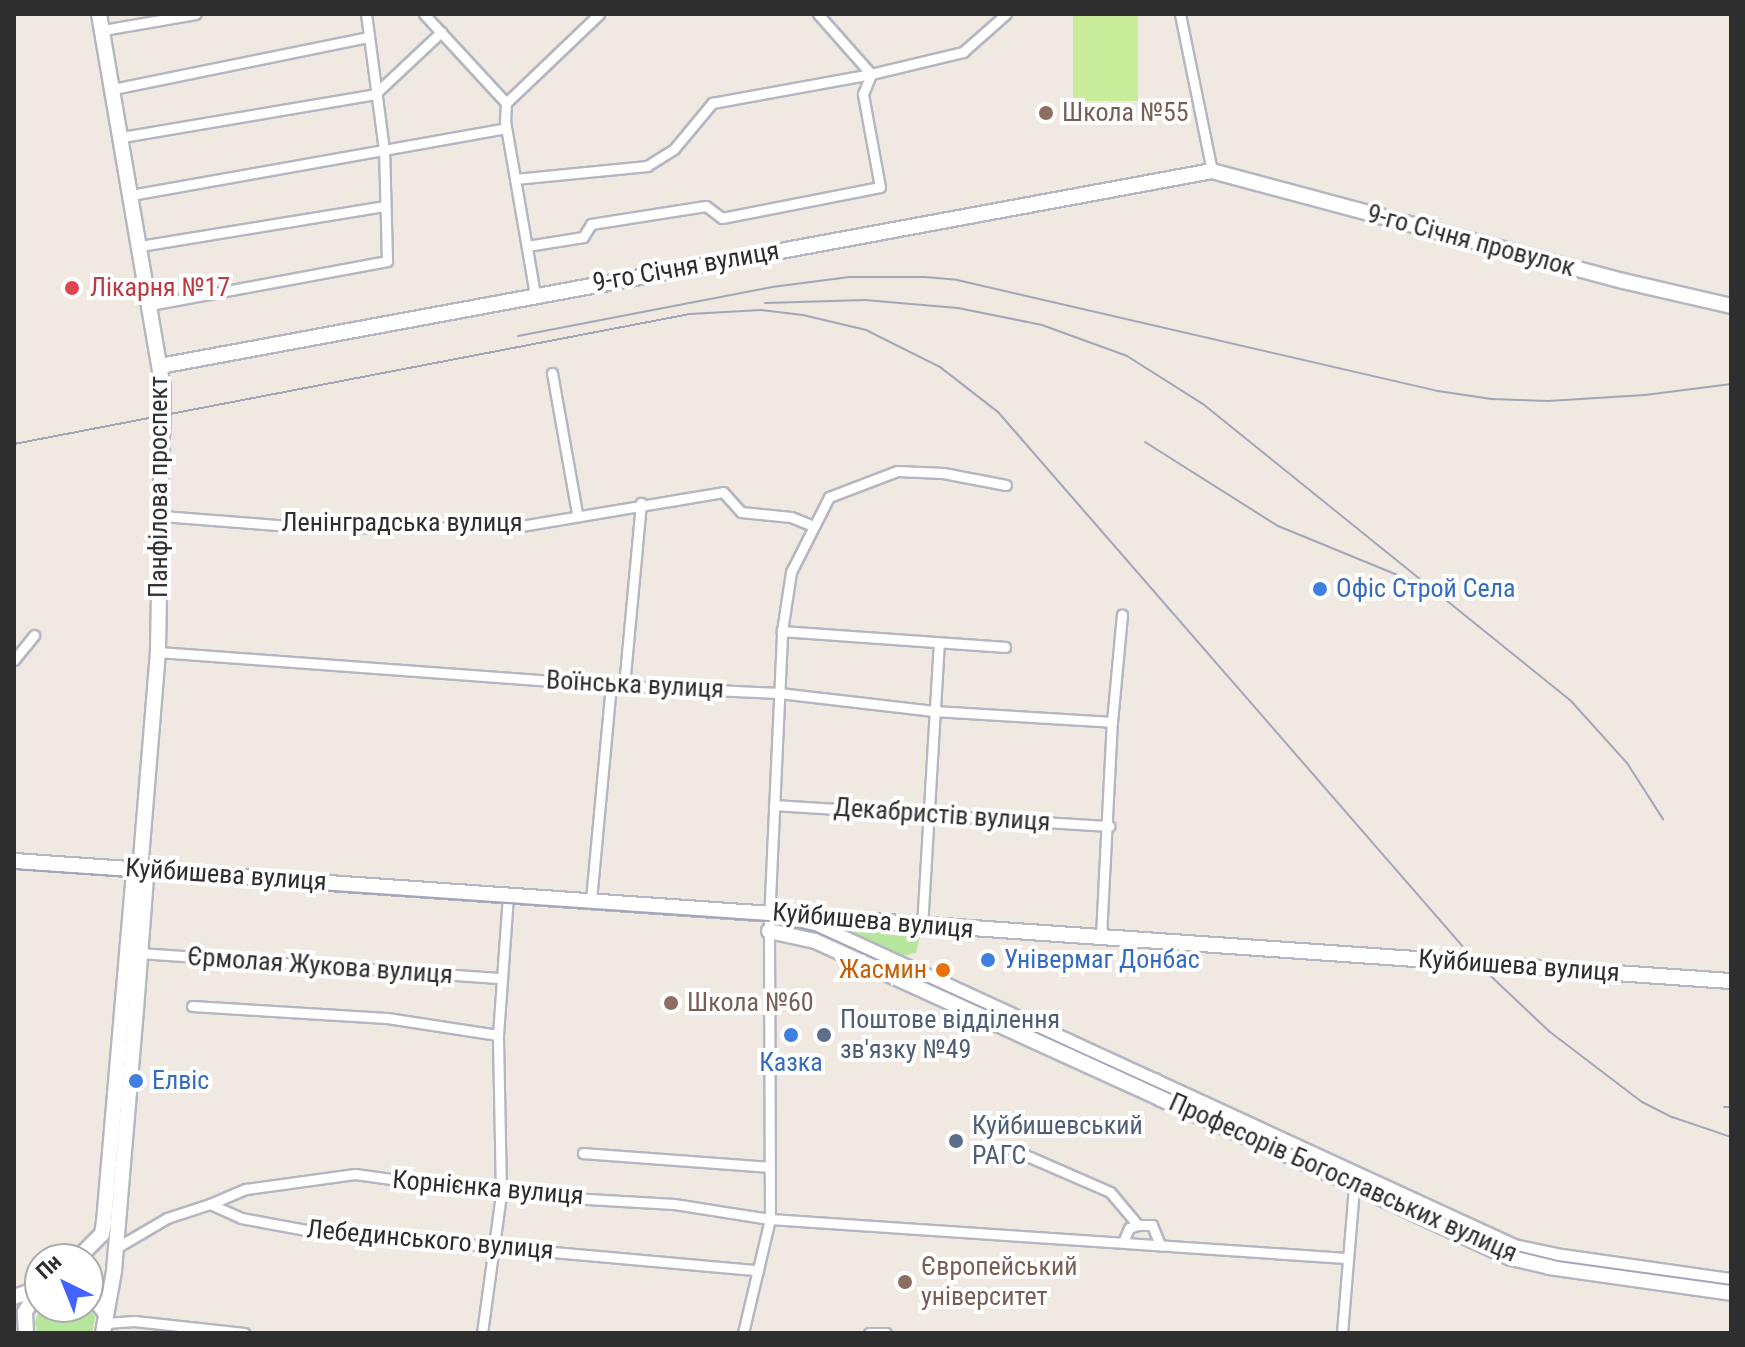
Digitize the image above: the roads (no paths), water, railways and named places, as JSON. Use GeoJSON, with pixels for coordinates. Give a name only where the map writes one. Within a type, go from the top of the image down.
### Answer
{"type":"FeatureCollection","features":[{"type":"Feature","properties":{"kind":"street","name":"Панфілова проспект"},"geometry":{"type":"LineString","coordinates":[[93,1243],[102,1234],[104,1222],[158,652],[163,387],[99,14]]}},
{"type":"Feature","properties":{"kind":"street"},"geometry":{"type":"LineString","coordinates":[[103,30],[196,14]]}},
{"type":"Feature","properties":{"kind":"street"},"geometry":{"type":"LineString","coordinates":[[150,305],[387,261],[384,150],[366,14]]}},
{"type":"Feature","properties":{"kind":"street"},"geometry":{"type":"LineString","coordinates":[[424,14],[506,103],[506,128],[535,295]]}},
{"type":"Feature","properties":{"kind":"street"},"geometry":{"type":"LineString","coordinates":[[506,103],[599,14]]}},
{"type":"Feature","properties":{"kind":"street"},"geometry":{"type":"LineString","coordinates":[[818,14],[871,74]]}},
{"type":"Feature","properties":{"kind":"street"},"geometry":{"type":"LineString","coordinates":[[515,179],[647,166],[674,149],[712,103],[871,74],[963,52],[1006,14]]}},
{"type":"Feature","properties":{"kind":"street"},"geometry":{"type":"LineString","coordinates":[[1180,14],[1212,171]]}},
{"type":"Feature","properties":{"kind":"street"},"geometry":{"type":"LineString","coordinates":[[122,137],[375,94],[441,32]]}},
{"type":"Feature","properties":{"kind":"street"},"geometry":{"type":"LineString","coordinates":[[113,89],[369,37]]}},
{"type":"Feature","properties":{"kind":"street"},"geometry":{"type":"LineString","coordinates":[[527,246],[583,237],[591,224],[706,206],[722,218],[880,187],[863,94],[871,74]]}},
{"type":"Feature","properties":{"kind":"street"},"geometry":{"type":"LineString","coordinates":[[131,195],[506,128]]}},
{"type":"Feature","properties":{"kind":"street","name":"9-го Січня вулиця"},"geometry":{"type":"LineString","coordinates":[[160,366],[1212,171]]}},
{"type":"Feature","properties":{"kind":"street","name":"9-го Січня провулок"},"geometry":{"type":"LineString","coordinates":[[1212,171],[1623,281],[1731,306]]}},
{"type":"Feature","properties":{"kind":"street"},"geometry":{"type":"LineString","coordinates":[[140,246],[384,206]]}},
{"type":"Feature","properties":{"kind":"street"},"geometry":{"type":"LineString","coordinates":[[552,373],[577,514]]}},
{"type":"Feature","properties":{"kind":"street"},"geometry":{"type":"LineString","coordinates":[[743,1333],[770,1219],[769,912],[782,631],[791,572],[811,525],[829,497],[897,471],[943,473],[1006,485]]}},
{"type":"Feature","properties":{"kind":"street","name":"Ленінградська вулиця"},"geometry":{"type":"LineString","coordinates":[[162,516],[303,527],[509,528],[641,503],[723,492],[741,512],[791,517],[811,525]]}},
{"type":"Feature","properties":{"kind":"street"},"geometry":{"type":"LineString","coordinates":[[624,686],[641,503]]}},
{"type":"Feature","properties":{"kind":"street"},"geometry":{"type":"LineString","coordinates":[[1101,936],[1112,722],[1122,614]]}},
{"type":"Feature","properties":{"kind":"street"},"geometry":{"type":"LineString","coordinates":[[782,631],[1005,647]]}},
{"type":"Feature","properties":{"kind":"street"},"geometry":{"type":"LineString","coordinates":[[14,660],[34,635]]}},
{"type":"Feature","properties":{"kind":"street"},"geometry":{"type":"LineString","coordinates":[[922,927],[939,644]]}},
{"type":"Feature","properties":{"kind":"street","name":"Воїнська вулиця"},"geometry":{"type":"LineString","coordinates":[[158,652],[624,686],[779,693],[934,711],[1112,722]]}},
{"type":"Feature","properties":{"kind":"street"},"geometry":{"type":"LineString","coordinates":[[591,900],[611,685]]}},
{"type":"Feature","properties":{"kind":"street","name":"Декабристів вулиця"},"geometry":{"type":"LineString","coordinates":[[774,805],[1109,826]]}},
{"type":"Feature","properties":{"kind":"street","name":"Куйбишева вулиця"},"geometry":{"type":"LineString","coordinates":[[14,861],[137,873],[508,894],[769,912],[922,927],[1101,936],[1731,981]]}},
{"type":"Feature","properties":{"kind":"street"},"geometry":{"type":"LineString","coordinates":[[137,873],[146,877],[116,1248],[105,1326],[134,1321],[244,1333]]}},
{"type":"Feature","properties":{"kind":"street"},"geometry":{"type":"LineString","coordinates":[[482,1333],[501,1194],[498,1035],[508,894]]}},
{"type":"Feature","properties":{"kind":"street","name":"Професорів Богославських вулиця"},"geometry":{"type":"LineString","coordinates":[[790,915],[854,940],[1155,1081],[1511,1258],[1549,1267],[1731,1293]]}},
{"type":"Feature","properties":{"kind":"street"},"geometry":{"type":"LineString","coordinates":[[769,931],[815,941],[1161,1099]]}},
{"type":"Feature","properties":{"kind":"street","name":"Єрмолая Жукова вулиця"},"geometry":{"type":"LineString","coordinates":[[140,953],[501,978]]}},
{"type":"Feature","properties":{"kind":"street","name":"Єрмолая Жукова вулиця"},"geometry":{"type":"LineString","coordinates":[[192,1006],[387,1018],[498,1035]]}},
{"type":"Feature","properties":{"kind":"street","name":"Професорів Богославських вулиця"},"geometry":{"type":"LineString","coordinates":[[1155,1081],[1161,1099],[1514,1247],[1562,1257],[1731,1281]]}},
{"type":"Feature","properties":{"kind":"street"},"geometry":{"type":"LineString","coordinates":[[1009,1148],[1110,1192],[1138,1225]]}},
{"type":"Feature","properties":{"kind":"street","name":"Корнієнка вулиця"},"geometry":{"type":"LineString","coordinates":[[583,1153],[769,1167]]}},
{"type":"Feature","properties":{"kind":"street","name":"Корнієнка вулиця"},"geometry":{"type":"LineString","coordinates":[[210,1204],[246,1189],[355,1174],[501,1194],[674,1204],[770,1219]]}},
{"type":"Feature","properties":{"kind":"street"},"geometry":{"type":"LineString","coordinates":[[1342,1333],[1354,1180]]}},
{"type":"Feature","properties":{"kind":"street"},"geometry":{"type":"LineString","coordinates":[[116,1248],[167,1218],[210,1204]]}},
{"type":"Feature","properties":{"kind":"street","name":"Лебединського вулиця"},"geometry":{"type":"LineString","coordinates":[[210,1204],[241,1218],[306,1230],[758,1270]]}},
{"type":"Feature","properties":{"kind":"street"},"geometry":{"type":"LineString","coordinates":[[770,1219],[1346,1258]]}},
{"type":"Feature","properties":{"kind":"street"},"geometry":{"type":"LineString","coordinates":[[1123,1242],[1129,1228],[1152,1225],[1160,1245]]}},
{"type":"Feature","properties":{"kind":"street"},"geometry":{"type":"LineString","coordinates":[[869,1333],[886,1333]]}},
{"type":"Feature","properties":{"kind":"tram line"},"geometry":{"type":"LineString","coordinates":[[14,869],[769,921],[814,931],[1513,1250],[1558,1261],[1731,1285]]}},
{"type":"Feature","properties":{"kind":"railway"},"geometry":{"type":"LineString","coordinates":[[518,336],[772,287],[849,277],[925,277],[957,280],[1438,391],[1491,399],[1548,401],[1645,395],[1731,384]]}},
{"type":"Feature","properties":{"kind":"railway"},"geometry":{"type":"LineString","coordinates":[[765,303],[865,300],[958,308],[1042,325],[1127,356],[1203,404],[1571,701],[1627,763],[1663,819]]}},
{"type":"Feature","properties":{"kind":"railway"},"geometry":{"type":"LineString","coordinates":[[14,444],[690,314],[761,310],[803,315],[866,330],[940,367],[998,412],[1478,964],[1550,1032],[1642,1102],[1672,1117],[1731,1137]]}},
{"type":"Feature","properties":{"kind":"railway"},"geometry":{"type":"LineString","coordinates":[[1145,442],[1278,526],[1412,581]]}},
{"type":"Feature","properties":{"kind":"railway"},"geometry":{"type":"LineString","coordinates":[[1724,1107],[1731,1107]]}},
{"type":"Feature","properties":{"kind":"place","name":"Школа №55"},"geometry":{"type":"Point","coordinates":[1046,113]}},
{"type":"Feature","properties":{"kind":"place","name":"Лікарня №17"},"geometry":{"type":"Point","coordinates":[72,288]}},
{"type":"Feature","properties":{"kind":"place","name":"Офіс Строй Села"},"geometry":{"type":"Point","coordinates":[1320,589]}},
{"type":"Feature","properties":{"kind":"place","name":"Універмаг Донбас"},"geometry":{"type":"Point","coordinates":[988,960]}},
{"type":"Feature","properties":{"kind":"place","name":"Жасмин"},"geometry":{"type":"Point","coordinates":[943,970]}},
{"type":"Feature","properties":{"kind":"place","name":"Школа №60"},"geometry":{"type":"Point","coordinates":[671,1003]}},
{"type":"Feature","properties":{"kind":"place","name":"Казка"},"geometry":{"type":"Point","coordinates":[791,1035]}},
{"type":"Feature","properties":{"kind":"place","name":"Поштове відділення зв'язку №49"},"geometry":{"type":"Point","coordinates":[824,1035]}},
{"type":"Feature","properties":{"kind":"place","name":"Елвіс"},"geometry":{"type":"Point","coordinates":[136,1081]}},
{"type":"Feature","properties":{"kind":"place","name":"Куйбишевський РАГС"},"geometry":{"type":"Point","coordinates":[956,1141]}},
{"type":"Feature","properties":{"kind":"place","name":"Європейський університет"},"geometry":{"type":"Point","coordinates":[905,1282]}}]}
